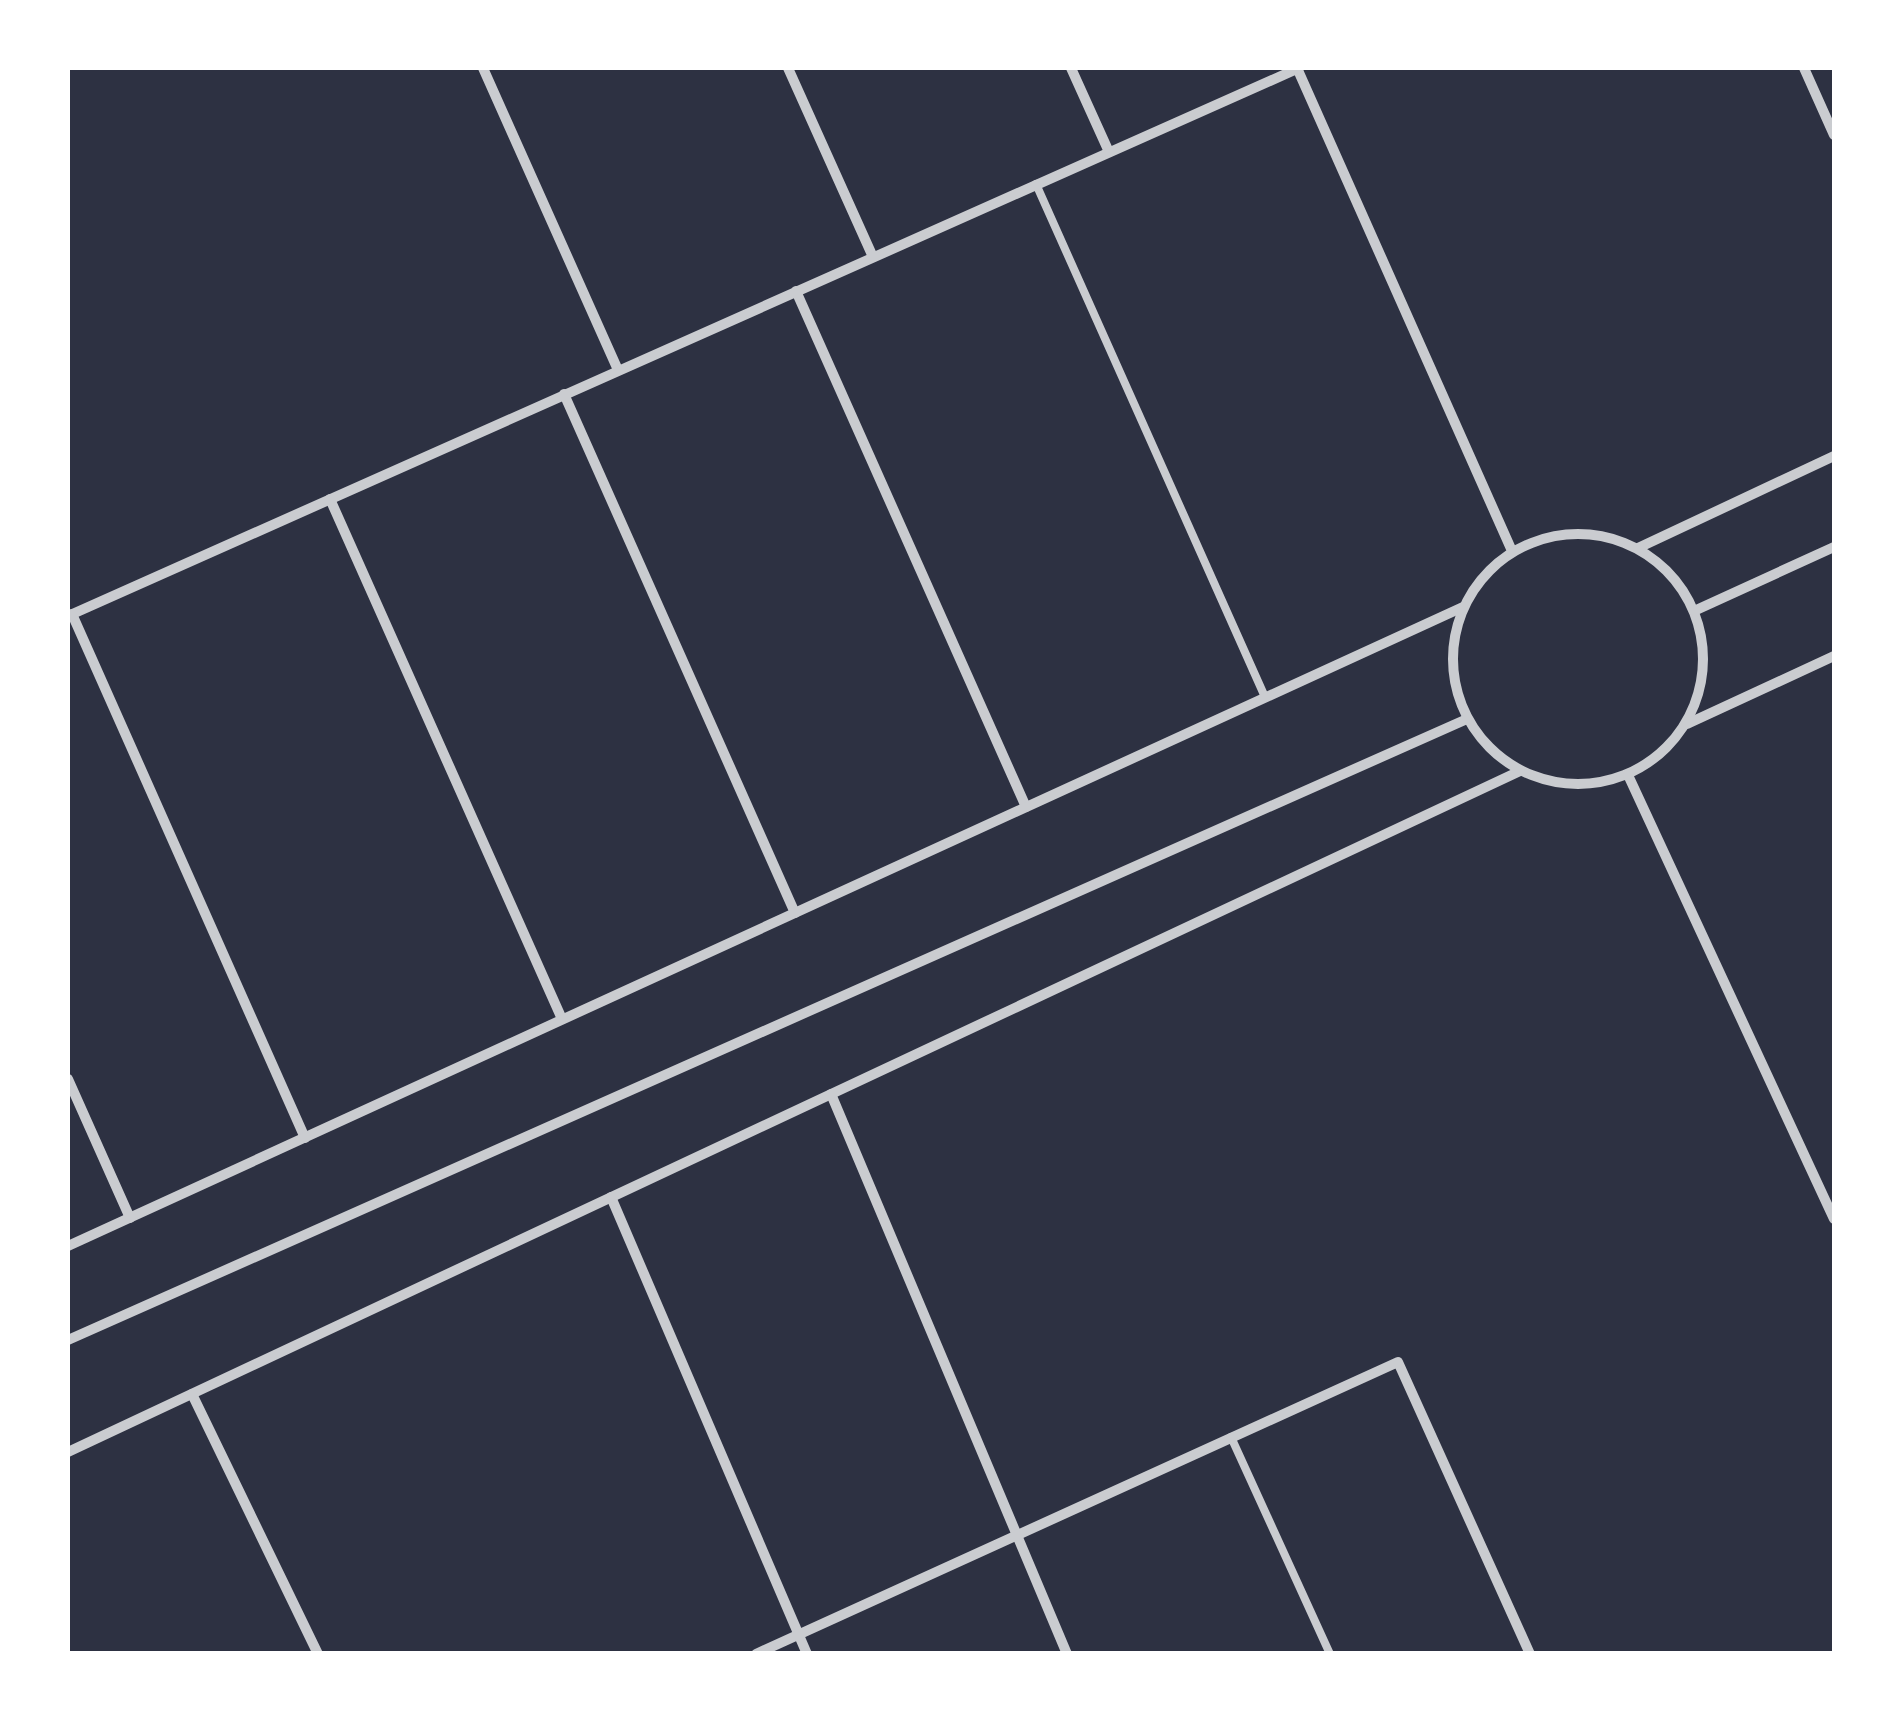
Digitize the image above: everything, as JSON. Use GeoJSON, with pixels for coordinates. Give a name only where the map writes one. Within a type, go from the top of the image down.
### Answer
{"type":"FeatureCollection","features":[{"type":"Feature","properties":{"kind":"street"},"geometry":{"type":"LineString","coordinates":[[484,68],[618,370]]}},
{"type":"Feature","properties":{"kind":"street"},"geometry":{"type":"LineString","coordinates":[[788,68],[873,257]]}},
{"type":"Feature","properties":{"kind":"street"},"geometry":{"type":"LineString","coordinates":[[1072,68],[1109,152]]}},
{"type":"Feature","properties":{"kind":"street"},"geometry":{"type":"LineString","coordinates":[[304,1138],[70,615],[1298,68],[1512,551]]}},
{"type":"Feature","properties":{"kind":"street"},"geometry":{"type":"LineString","coordinates":[[1804,68],[1834,135]]}},
{"type":"Feature","properties":{"kind":"street"},"geometry":{"type":"LineString","coordinates":[[796,291],[1026,807]]}},
{"type":"Feature","properties":{"kind":"street"},"geometry":{"type":"LineString","coordinates":[[564,394],[795,913]]}},
{"type":"Feature","properties":{"kind":"street"},"geometry":{"type":"LineString","coordinates":[[1638,548],[1834,456]]}},
{"type":"Feature","properties":{"kind":"street"},"geometry":{"type":"LineString","coordinates":[[330,499],[562,1020]]}},
{"type":"Feature","properties":{"kind":"street"},"geometry":{"type":"LineString","coordinates":[[1596,534],[1638,548],[1671,574],[1694,611],[1704,649],[1700,688],[1686,724],[1661,754],[1628,775],[1574,784],[1555,783],[1520,771],[1490,749],[1468,719],[1454,683],[1453,644],[1463,607],[1483,575],[1512,551],[1553,535],[1596,534]]}},
{"type":"Feature","properties":{"kind":"street"},"geometry":{"type":"LineString","coordinates":[[1694,611],[1834,547]]}},
{"type":"Feature","properties":{"kind":"street"},"geometry":{"type":"LineString","coordinates":[[68,1246],[1463,607]]}},
{"type":"Feature","properties":{"kind":"street"},"geometry":{"type":"LineString","coordinates":[[1686,724],[1834,656]]}},
{"type":"Feature","properties":{"kind":"street"},"geometry":{"type":"LineString","coordinates":[[68,1340],[1468,719]]}},
{"type":"Feature","properties":{"kind":"street"},"geometry":{"type":"LineString","coordinates":[[68,1452],[1520,771]]}},
{"type":"Feature","properties":{"kind":"street"},"geometry":{"type":"LineString","coordinates":[[1628,775],[1834,1219]]}},
{"type":"Feature","properties":{"kind":"street"},"geometry":{"type":"LineString","coordinates":[[68,1079],[130,1218]]}},
{"type":"Feature","properties":{"kind":"street"},"geometry":{"type":"LineString","coordinates":[[831,1094],[1068,1654]]}},
{"type":"Feature","properties":{"kind":"street"},"geometry":{"type":"LineString","coordinates":[[611,1197],[808,1654]]}},
{"type":"Feature","properties":{"kind":"street"},"geometry":{"type":"LineString","coordinates":[[756,1654],[1398,1362],[1530,1654]]}},
{"type":"Feature","properties":{"kind":"street"},"geometry":{"type":"LineString","coordinates":[[192,1394],[318,1654]]}},
{"type":"Feature","properties":{"kind":"lane"},"geometry":{"type":"LineString","coordinates":[[1036,184],[1265,698]]}},
{"type":"Feature","properties":{"kind":"lane"},"geometry":{"type":"LineString","coordinates":[[1232,1437],[1330,1654]]}}]}
